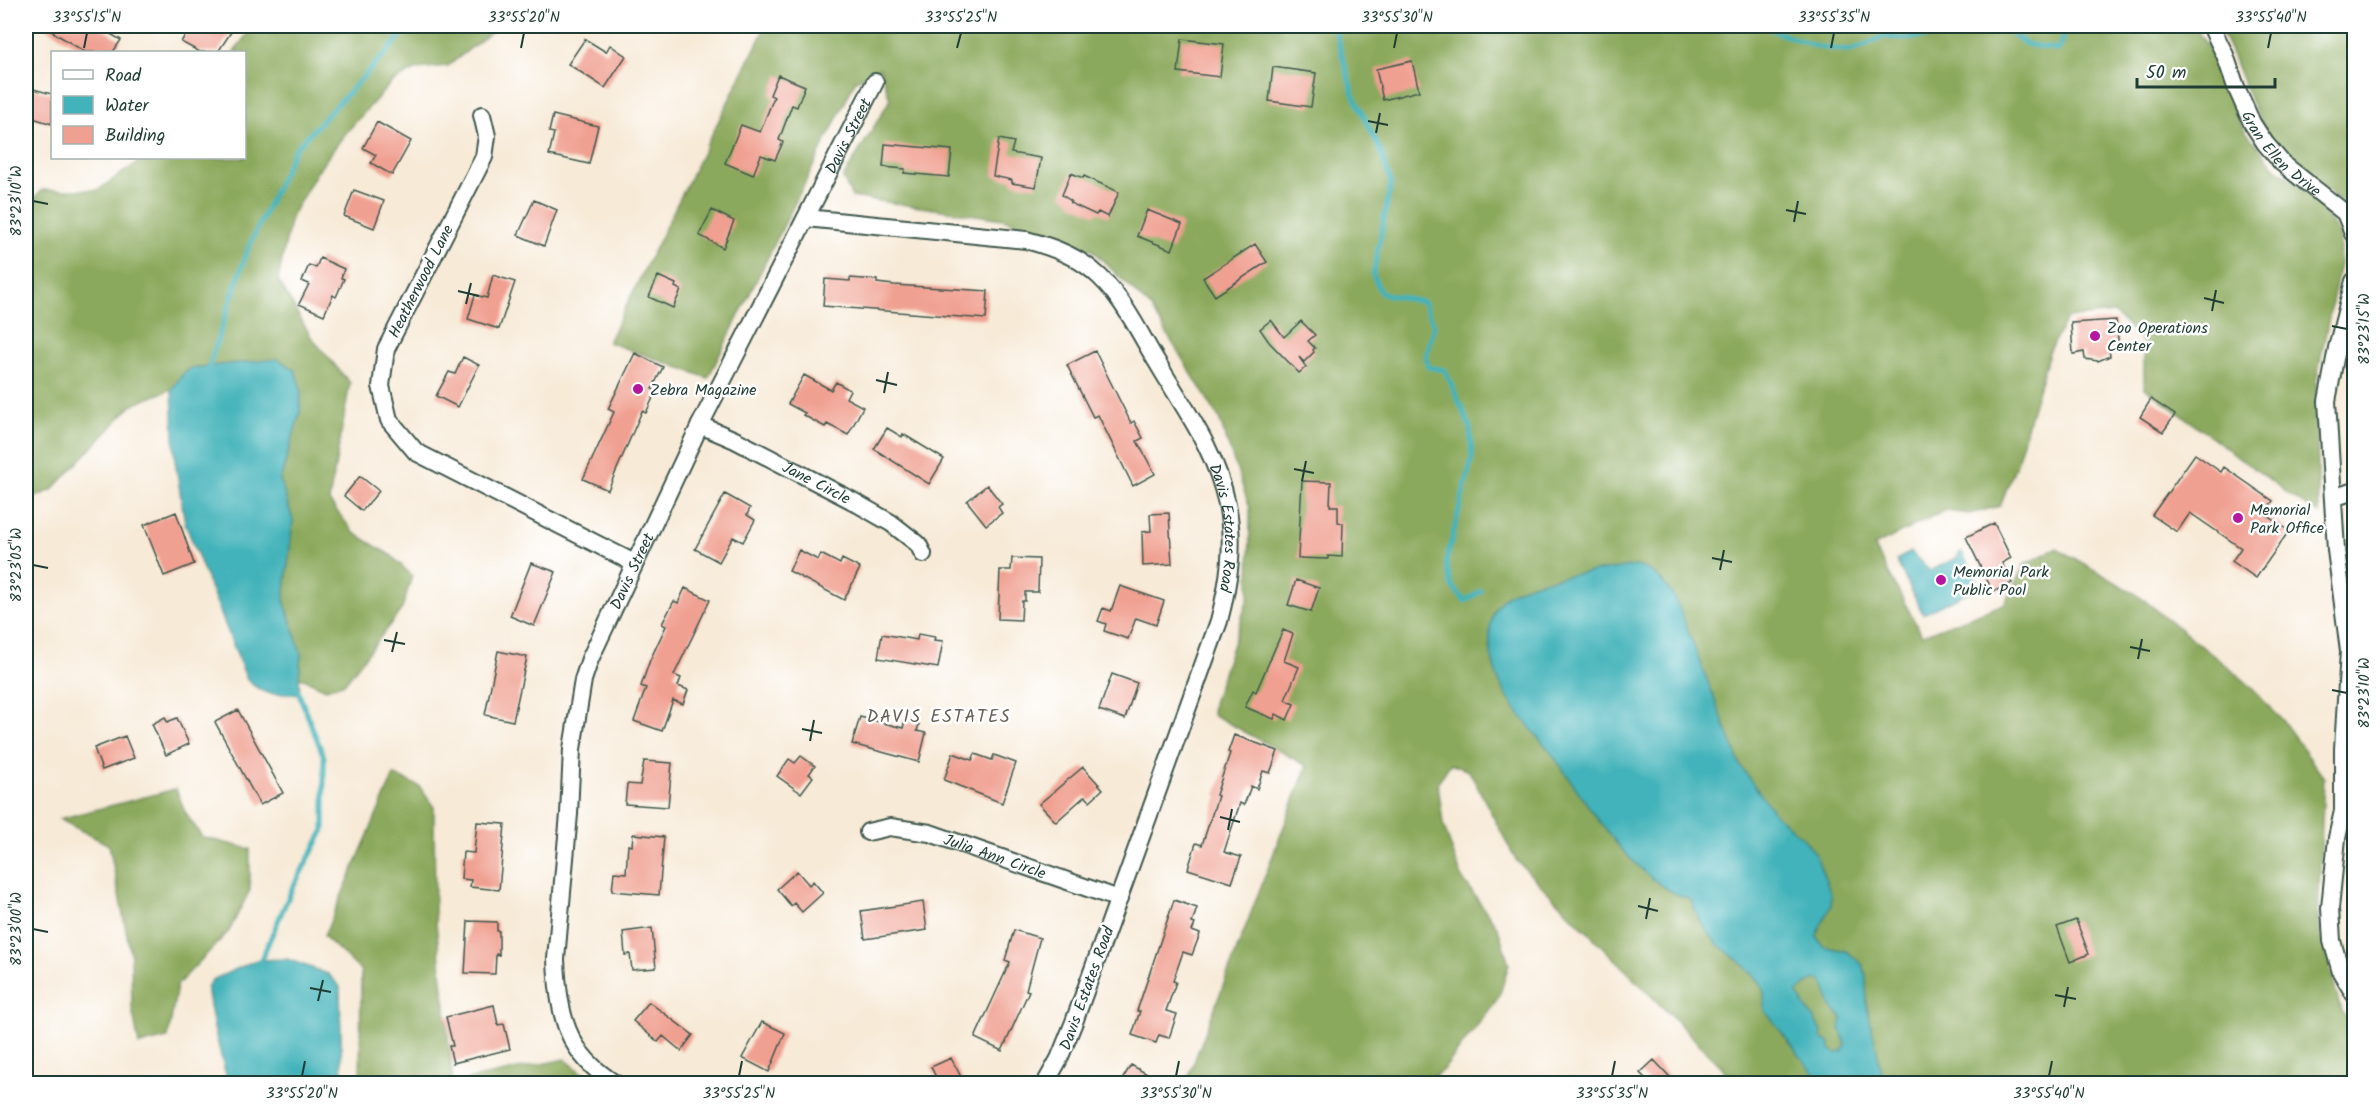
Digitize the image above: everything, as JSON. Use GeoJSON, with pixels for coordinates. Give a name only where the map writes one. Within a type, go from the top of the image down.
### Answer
{"type":"FeatureCollection","features":[{"type":"Feature","properties":{"kind":"street","name":"Gran Ellen Drive"},"geometry":{"type":"LineString","coordinates":[[2211,26],[2252,123],[2265,143],[2282,163],[2345,213],[2355,235]]}},
{"type":"Feature","properties":{"kind":"street","name":"Davis Street"},"geometry":{"type":"LineString","coordinates":[[616,1083],[602,1075],[582,1057],[569,1036],[563,1020],[556,959],[569,814],[572,749],[583,680],[599,637],[700,425],[875,82]]}},
{"type":"Feature","properties":{"kind":"street","name":"Heatherwood Lane"},"geometry":{"type":"LineString","coordinates":[[482,116],[487,136],[484,158],[386,349],[381,386],[389,420],[416,452],[634,563]]}},
{"type":"Feature","properties":{"kind":"street","name":"Davis Estates Road"},"geometry":{"type":"LineString","coordinates":[[806,218],[1026,240],[1044,245],[1082,262],[1109,286],[1128,313],[1209,447],[1218,469],[1227,506],[1232,548],[1227,589],[1206,658],[1074,1022],[1059,1059],[1045,1083]]}},
{"type":"Feature","properties":{"kind":"street"},"geometry":{"type":"LineString","coordinates":[[2355,281],[2337,348],[2327,401],[2336,550],[2349,651],[2343,749],[2349,795],[2330,908],[2332,941],[2342,972],[2355,994]]}},
{"type":"Feature","properties":{"kind":"street","name":"Jane Circle"},"geometry":{"type":"LineString","coordinates":[[700,425],[891,523],[918,544],[923,554]]}},
{"type":"Feature","properties":{"kind":"street"},"geometry":{"type":"LineString","coordinates":[[2333,498],[2355,491]]}},
{"type":"Feature","properties":{"kind":"street","name":"Julia Ann Circle"},"geometry":{"type":"LineString","coordinates":[[868,832],[890,827],[930,833],[1119,899]]}},
{"type":"Feature","properties":{"kind":"green space"},"geometry":{"type":"Polygon","coordinates":[[[253,26],[499,26],[448,66],[417,69],[392,82],[344,135],[317,172],[291,217],[278,280],[311,337],[350,383],[329,501],[354,533],[392,556],[412,576],[402,609],[345,683],[326,689],[299,677],[301,652],[284,600],[293,520],[280,480],[300,413],[209,366],[191,368],[183,374],[172,389],[132,405],[52,490],[30,499],[26,497],[26,207],[42,190],[98,190],[143,159],[246,159],[246,51],[235,51],[253,26]]]}},
{"type":"Feature","properties":{"kind":"green space"},"geometry":{"type":"Polygon","coordinates":[[[766,26],[2194,26],[2215,57],[2244,129],[2273,165],[2313,197],[2340,235],[2340,263],[2316,382],[2319,514],[2144,387],[2144,343],[2114,313],[2067,318],[2049,352],[2017,462],[2000,506],[1969,514],[1944,511],[1874,546],[1922,635],[2004,604],[2025,564],[2057,548],[2138,595],[2245,681],[2283,721],[2324,778],[2318,920],[2341,1011],[2354,1029],[2354,1083],[1732,1083],[1722,1067],[1516,860],[1469,771],[1450,764],[1438,783],[1443,824],[1462,878],[1498,928],[1509,964],[1499,997],[1444,1069],[1425,1083],[1186,1083],[1307,766],[1212,714],[1213,703],[1249,596],[1250,508],[1219,418],[1151,308],[1092,250],[1003,219],[852,197],[843,178],[890,100],[880,68],[856,80],[708,378],[608,342],[766,26]]]}},
{"type":"Feature","properties":{"kind":"green space"},"geometry":{"type":"Polygon","coordinates":[[[2218,26],[2354,26],[2354,214],[2288,157],[2269,135],[2254,109],[2232,53],[2218,26]]]}},
{"type":"Feature","properties":{"kind":"green space"},"geometry":{"type":"Polygon","coordinates":[[[394,775],[419,786],[434,807],[435,913],[453,1083],[360,1083],[361,971],[324,936],[394,775]]]}},
{"type":"Feature","properties":{"kind":"green space"},"geometry":{"type":"Polygon","coordinates":[[[176,789],[185,812],[202,837],[250,849],[250,890],[229,931],[177,985],[168,1038],[139,1045],[132,1008],[131,955],[109,845],[59,819],[176,789]]]}},
{"type":"Feature","properties":{"kind":"green space"},"geometry":{"type":"Polygon","coordinates":[[[565,1059],[594,1083],[453,1083],[565,1059]]]}},
{"type":"Feature","properties":{"kind":"water"},"geometry":{"type":"Polygon","coordinates":[[[278,359],[295,370],[301,390],[300,413],[280,480],[293,520],[284,600],[301,653],[300,695],[268,693],[247,680],[185,523],[175,460],[172,389],[183,374],[192,368],[278,359]]]}},
{"type":"Feature","properties":{"kind":"water","name":"Memorial Park Public Pool"},"geometry":{"type":"Polygon","coordinates":[[[1911,552],[1930,571],[1958,557],[1962,552],[1980,589],[1978,591],[1974,589],[1923,614],[1896,560],[1911,552]]]}},
{"type":"Feature","properties":{"kind":"water"},"geometry":{"type":"Polygon","coordinates":[[[1636,566],[1655,574],[1676,600],[1741,767],[1775,814],[1803,838],[1815,853],[1831,894],[1831,906],[1817,937],[1823,946],[1846,951],[1862,964],[1866,975],[1867,1007],[1884,1083],[1821,1083],[1765,1011],[1764,993],[1760,982],[1739,961],[1717,944],[1699,920],[1691,900],[1660,884],[1625,853],[1552,754],[1514,707],[1502,687],[1494,667],[1490,647],[1492,618],[1501,601],[1526,586],[1544,581],[1636,566]],[[1814,980],[1805,985],[1797,994],[1822,1031],[1821,1038],[1830,1043],[1830,1049],[1836,1053],[1842,1052],[1846,1045],[1840,1029],[1842,1018],[1831,1007],[1825,986],[1820,980],[1814,980]]]}},
{"type":"Feature","properties":{"kind":"water"},"geometry":{"type":"Polygon","coordinates":[[[287,959],[328,974],[340,987],[342,1083],[228,1083],[214,1028],[207,987],[212,980],[256,960],[287,959]]]}},
{"type":"Feature","properties":{"kind":"building"},"geometry":{"type":"Polygon","coordinates":[[[43,26],[97,26],[121,40],[114,51],[83,51],[43,26]]]}},
{"type":"Feature","properties":{"kind":"building"},"geometry":{"type":"Polygon","coordinates":[[[191,26],[235,26],[219,51],[198,51],[181,42],[191,26]]]}},
{"type":"Feature","properties":{"kind":"building"},"geometry":{"type":"Polygon","coordinates":[[[585,39],[606,52],[610,45],[626,56],[605,88],[568,64],[585,39]]]}},
{"type":"Feature","properties":{"kind":"building"},"geometry":{"type":"Polygon","coordinates":[[[1182,39],[1224,44],[1220,77],[1178,72],[1182,39]]]}},
{"type":"Feature","properties":{"kind":"building"},"geometry":{"type":"Polygon","coordinates":[[[1412,61],[1419,91],[1383,100],[1376,69],[1412,61]]]}},
{"type":"Feature","properties":{"kind":"building"},"geometry":{"type":"Polygon","coordinates":[[[1273,67],[1316,73],[1311,107],[1269,101],[1273,67]]]}},
{"type":"Feature","properties":{"kind":"building"},"geometry":{"type":"Polygon","coordinates":[[[778,75],[805,86],[797,107],[792,105],[779,140],[783,142],[775,160],[761,155],[753,175],[725,163],[741,125],[760,132],[774,97],[770,95],[778,75]]]}},
{"type":"Feature","properties":{"kind":"building"},"geometry":{"type":"Polygon","coordinates":[[[26,87],[51,94],[51,124],[26,116],[26,87]]]}},
{"type":"Feature","properties":{"kind":"building"},"geometry":{"type":"Polygon","coordinates":[[[553,115],[598,126],[589,164],[549,155],[554,133],[549,132],[553,115]]]}},
{"type":"Feature","properties":{"kind":"building"},"geometry":{"type":"Polygon","coordinates":[[[377,122],[411,141],[392,175],[371,163],[376,155],[363,148],[377,122]]]}},
{"type":"Feature","properties":{"kind":"building"},"geometry":{"type":"Polygon","coordinates":[[[999,139],[1014,142],[1011,153],[1041,158],[1036,187],[1012,183],[1012,180],[993,176],[999,139]]]}},
{"type":"Feature","properties":{"kind":"building"},"geometry":{"type":"Polygon","coordinates":[[[885,144],[952,150],[949,177],[904,173],[905,169],[883,167],[885,144]]]}},
{"type":"Feature","properties":{"kind":"building"},"geometry":{"type":"Polygon","coordinates":[[[1071,173],[1083,178],[1084,176],[1119,192],[1108,217],[1098,212],[1096,215],[1070,203],[1071,201],[1062,195],[1071,173]]]}},
{"type":"Feature","properties":{"kind":"building"},"geometry":{"type":"Polygon","coordinates":[[[354,190],[384,201],[374,228],[344,216],[354,190]]]}},
{"type":"Feature","properties":{"kind":"building"},"geometry":{"type":"Polygon","coordinates":[[[534,200],[557,210],[544,246],[518,235],[534,200]]]}},
{"type":"Feature","properties":{"kind":"building"},"geometry":{"type":"Polygon","coordinates":[[[712,210],[734,221],[723,248],[699,235],[712,210]]]}},
{"type":"Feature","properties":{"kind":"building"},"geometry":{"type":"Polygon","coordinates":[[[1147,210],[1182,224],[1172,250],[1137,236],[1147,210]]]}},
{"type":"Feature","properties":{"kind":"building"},"geometry":{"type":"Polygon","coordinates":[[[1255,244],[1267,262],[1215,296],[1203,278],[1255,244]]]}},
{"type":"Feature","properties":{"kind":"building"},"geometry":{"type":"Polygon","coordinates":[[[320,258],[344,269],[341,278],[344,279],[336,297],[333,295],[324,315],[299,304],[309,284],[302,281],[309,265],[316,268],[320,258]]]}},
{"type":"Feature","properties":{"kind":"building"},"geometry":{"type":"Polygon","coordinates":[[[493,275],[515,282],[499,329],[468,319],[475,295],[487,298],[493,275]]]}},
{"type":"Feature","properties":{"kind":"building"},"geometry":{"type":"Polygon","coordinates":[[[658,276],[676,284],[675,287],[681,290],[673,308],[649,297],[658,276]]]}},
{"type":"Feature","properties":{"kind":"building"},"geometry":{"type":"Polygon","coordinates":[[[850,278],[877,280],[877,283],[894,285],[988,291],[986,319],[823,306],[825,279],[850,281],[850,278]]]}},
{"type":"Feature","properties":{"kind":"building"},"geometry":{"type":"Polygon","coordinates":[[[1271,320],[1284,337],[1301,321],[1315,335],[1308,341],[1315,348],[1314,352],[1304,362],[1299,357],[1306,367],[1299,373],[1269,342],[1260,329],[1271,320]]]}},
{"type":"Feature","properties":{"kind":"building","name":"Zoo Operations Center"},"geometry":{"type":"Polygon","coordinates":[[[2116,320],[2119,348],[2109,349],[2110,356],[2098,361],[2085,359],[2084,352],[2073,354],[2071,323],[2116,320]]]}},
{"type":"Feature","properties":{"kind":"building"},"geometry":{"type":"Polygon","coordinates":[[[1095,351],[1131,423],[1134,421],[1143,438],[1137,441],[1155,474],[1133,486],[1098,415],[1093,417],[1067,365],[1095,351]]]}},
{"type":"Feature","properties":{"kind":"building"},"geometry":{"type":"Polygon","coordinates":[[[635,353],[663,367],[652,389],[656,391],[646,413],[642,411],[608,490],[583,479],[614,412],[608,409],[635,353]]]}},
{"type":"Feature","properties":{"kind":"building"},"geometry":{"type":"Polygon","coordinates":[[[463,357],[479,365],[458,407],[436,396],[449,372],[455,374],[463,357]]]}},
{"type":"Feature","properties":{"kind":"building"},"geometry":{"type":"Polygon","coordinates":[[[804,375],[831,390],[836,382],[850,390],[846,398],[863,407],[848,435],[827,424],[825,427],[788,404],[804,375]]]}},
{"type":"Feature","properties":{"kind":"building"},"geometry":{"type":"Polygon","coordinates":[[[2151,399],[2175,415],[2163,432],[2140,417],[2151,399]]]}},
{"type":"Feature","properties":{"kind":"building"},"geometry":{"type":"Polygon","coordinates":[[[887,428],[902,437],[903,434],[944,459],[929,484],[874,449],[887,428]]]}},
{"type":"Feature","properties":{"kind":"building","name":"Memorial Park Office"},"geometry":{"type":"Polygon","coordinates":[[[2195,454],[2221,472],[2224,467],[2273,501],[2264,513],[2289,531],[2256,578],[2232,561],[2241,548],[2190,513],[2177,532],[2152,515],[2195,454]]]}},
{"type":"Feature","properties":{"kind":"building"},"geometry":{"type":"Polygon","coordinates":[[[360,476],[379,491],[362,511],[344,496],[360,476]]]}},
{"type":"Feature","properties":{"kind":"building"},"geometry":{"type":"Polygon","coordinates":[[[1302,481],[1331,482],[1330,506],[1338,506],[1338,522],[1343,523],[1342,557],[1298,558],[1302,481]]]}},
{"type":"Feature","properties":{"kind":"building"},"geometry":{"type":"Polygon","coordinates":[[[987,485],[1002,504],[998,507],[1002,513],[986,525],[967,501],[987,485]]]}},
{"type":"Feature","properties":{"kind":"building"},"geometry":{"type":"Polygon","coordinates":[[[725,494],[750,508],[747,515],[755,520],[743,542],[733,537],[719,562],[695,549],[725,494]]]}},
{"type":"Feature","properties":{"kind":"building"},"geometry":{"type":"Polygon","coordinates":[[[176,512],[194,564],[164,576],[144,525],[176,512]]]}},
{"type":"Feature","properties":{"kind":"building"},"geometry":{"type":"Polygon","coordinates":[[[1169,513],[1172,564],[1143,566],[1142,532],[1151,531],[1150,514],[1169,513]]]}},
{"type":"Feature","properties":{"kind":"building"},"geometry":{"type":"Polygon","coordinates":[[[1994,523],[2011,558],[2002,563],[2012,583],[1993,592],[1966,537],[1994,523]]]}},
{"type":"Feature","properties":{"kind":"building"},"geometry":{"type":"Polygon","coordinates":[[[799,550],[818,560],[821,554],[840,564],[842,559],[860,568],[844,600],[789,571],[799,550]]]}},
{"type":"Feature","properties":{"kind":"building"},"geometry":{"type":"Polygon","coordinates":[[[1012,558],[1039,559],[1038,592],[1025,592],[1021,620],[998,619],[1000,570],[1011,570],[1012,558]]]}},
{"type":"Feature","properties":{"kind":"building"},"geometry":{"type":"Polygon","coordinates":[[[531,563],[556,572],[534,626],[510,616],[531,563]]]}},
{"type":"Feature","properties":{"kind":"building"},"geometry":{"type":"Polygon","coordinates":[[[1296,580],[1319,588],[1311,612],[1288,605],[1296,580]]]}},
{"type":"Feature","properties":{"kind":"building"},"geometry":{"type":"Polygon","coordinates":[[[1120,586],[1164,601],[1156,625],[1136,618],[1128,639],[1104,631],[1106,624],[1098,621],[1103,608],[1111,611],[1120,586]]]}},
{"type":"Feature","properties":{"kind":"building"},"geometry":{"type":"Polygon","coordinates":[[[685,588],[710,600],[674,675],[681,678],[678,686],[688,690],[683,704],[673,700],[662,731],[634,721],[646,688],[641,686],[666,626],[662,624],[674,601],[678,603],[685,588]]]}},
{"type":"Feature","properties":{"kind":"building"},"geometry":{"type":"Polygon","coordinates":[[[1283,630],[1293,634],[1284,661],[1299,667],[1285,700],[1294,704],[1287,720],[1276,714],[1274,719],[1245,707],[1253,690],[1256,692],[1283,630]]]}},
{"type":"Feature","properties":{"kind":"building"},"geometry":{"type":"Polygon","coordinates":[[[882,634],[917,640],[918,634],[943,641],[938,668],[878,658],[882,634]]]}},
{"type":"Feature","properties":{"kind":"building"},"geometry":{"type":"Polygon","coordinates":[[[498,651],[527,657],[513,721],[485,715],[498,651]]]}},
{"type":"Feature","properties":{"kind":"building"},"geometry":{"type":"Polygon","coordinates":[[[1112,674],[1137,683],[1125,719],[1099,710],[1112,674]]]}},
{"type":"Feature","properties":{"kind":"building"},"geometry":{"type":"Polygon","coordinates":[[[238,710],[283,793],[260,805],[215,722],[238,710]]]}},
{"type":"Feature","properties":{"kind":"building"},"geometry":{"type":"Polygon","coordinates":[[[165,717],[167,722],[177,718],[189,744],[166,755],[152,724],[165,717]]]}},
{"type":"Feature","properties":{"kind":"building"},"geometry":{"type":"Polygon","coordinates":[[[860,717],[903,728],[905,720],[919,724],[917,731],[926,733],[919,762],[852,744],[860,717]]]}},
{"type":"Feature","properties":{"kind":"building"},"geometry":{"type":"Polygon","coordinates":[[[1234,735],[1278,751],[1270,773],[1263,771],[1257,789],[1251,786],[1244,805],[1240,803],[1224,852],[1241,857],[1232,883],[1188,869],[1196,843],[1202,845],[1234,735]]]}},
{"type":"Feature","properties":{"kind":"building"},"geometry":{"type":"Polygon","coordinates":[[[125,736],[134,758],[102,770],[94,748],[125,736]]]}},
{"type":"Feature","properties":{"kind":"building"},"geometry":{"type":"Polygon","coordinates":[[[953,753],[972,760],[975,754],[992,760],[994,755],[1016,763],[1002,803],[944,780],[953,753]]]}},
{"type":"Feature","properties":{"kind":"building"},"geometry":{"type":"Polygon","coordinates":[[[801,756],[815,766],[809,774],[813,777],[801,793],[777,776],[789,759],[795,763],[801,756]]]}},
{"type":"Feature","properties":{"kind":"building"},"geometry":{"type":"Polygon","coordinates":[[[644,761],[672,763],[668,807],[625,804],[627,784],[640,785],[644,761]]]}},
{"type":"Feature","properties":{"kind":"building"},"geometry":{"type":"Polygon","coordinates":[[[1083,767],[1103,789],[1090,801],[1085,796],[1056,822],[1039,804],[1083,767]]]}},
{"type":"Feature","properties":{"kind":"building"},"geometry":{"type":"Polygon","coordinates":[[[477,822],[505,824],[499,890],[470,887],[471,880],[461,879],[463,852],[474,853],[477,822]]]}},
{"type":"Feature","properties":{"kind":"building"},"geometry":{"type":"Polygon","coordinates":[[[633,834],[664,837],[659,895],[612,891],[614,872],[626,873],[628,845],[632,846],[633,834]]]}},
{"type":"Feature","properties":{"kind":"building"},"geometry":{"type":"Polygon","coordinates":[[[797,871],[809,885],[813,881],[823,893],[802,912],[794,903],[791,906],[777,889],[797,871]]]}},
{"type":"Feature","properties":{"kind":"building"},"geometry":{"type":"Polygon","coordinates":[[[1174,900],[1197,908],[1192,931],[1200,934],[1192,955],[1183,952],[1173,981],[1176,982],[1166,1011],[1177,1014],[1169,1038],[1159,1035],[1156,1043],[1132,1035],[1140,1011],[1137,1011],[1174,900]]]}},
{"type":"Feature","properties":{"kind":"building"},"geometry":{"type":"Polygon","coordinates":[[[923,902],[927,930],[865,939],[861,911],[923,902]]]}},
{"type":"Feature","properties":{"kind":"building"},"geometry":{"type":"Polygon","coordinates":[[[2076,920],[2089,954],[2070,962],[2057,927],[2076,920]]]}},
{"type":"Feature","properties":{"kind":"building"},"geometry":{"type":"Polygon","coordinates":[[[468,921],[497,922],[499,955],[496,954],[495,974],[465,973],[468,921]]]}},
{"type":"Feature","properties":{"kind":"building"},"geometry":{"type":"Polygon","coordinates":[[[652,928],[656,968],[632,970],[630,954],[625,955],[623,932],[652,928]]]}},
{"type":"Feature","properties":{"kind":"building"},"geometry":{"type":"Polygon","coordinates":[[[1014,930],[1040,938],[1026,990],[1029,991],[1002,1051],[975,1038],[1010,962],[1005,960],[1014,930]]]}},
{"type":"Feature","properties":{"kind":"building"},"geometry":{"type":"Polygon","coordinates":[[[649,1002],[693,1035],[681,1051],[663,1036],[658,1042],[633,1021],[649,1002]]]}},
{"type":"Feature","properties":{"kind":"building"},"geometry":{"type":"Polygon","coordinates":[[[494,1005],[498,1025],[504,1024],[510,1049],[453,1063],[449,1046],[453,1046],[446,1017],[494,1005]]]}},
{"type":"Feature","properties":{"kind":"building"},"geometry":{"type":"Polygon","coordinates":[[[762,1022],[785,1033],[769,1072],[742,1058],[762,1022]]]}},
{"type":"Feature","properties":{"kind":"building"},"geometry":{"type":"Polygon","coordinates":[[[951,1058],[964,1083],[939,1083],[931,1067],[951,1058]]]}},
{"type":"Feature","properties":{"kind":"building"},"geometry":{"type":"Polygon","coordinates":[[[1654,1060],[1669,1076],[1661,1083],[1650,1083],[1640,1073],[1654,1060]]]}},
{"type":"Feature","properties":{"kind":"building"},"geometry":{"type":"Polygon","coordinates":[[[1131,1065],[1163,1083],[1120,1083],[1131,1065]]]}},
{"type":"Feature","properties":{"kind":"waterway"},"geometry":{"type":"LineString","coordinates":[[210,371],[209,366],[247,251],[294,150],[409,26]]}},
{"type":"Feature","properties":{"kind":"waterway"},"geometry":{"type":"LineString","coordinates":[[1334,26],[1353,94],[1380,150],[1391,183],[1373,275],[1381,293],[1423,302],[1434,325],[1426,356],[1428,367],[1445,370],[1470,427],[1472,458],[1446,562],[1451,585],[1465,601],[1481,591]]}},
{"type":"Feature","properties":{"kind":"waterway"},"geometry":{"type":"LineString","coordinates":[[1768,26],[1776,32],[1818,47],[1852,51],[1885,36],[1903,39],[1984,26]]}},
{"type":"Feature","properties":{"kind":"waterway"},"geometry":{"type":"LineString","coordinates":[[1989,26],[2006,30],[2026,44],[2058,50],[2067,26]]}},
{"type":"Feature","properties":{"kind":"waterway"},"geometry":{"type":"LineString","coordinates":[[261,960],[292,889],[324,830],[324,757],[297,689]]}},
{"type":"Feature","properties":{"kind":"place","name":"Zoo Operations Center"},"geometry":{"type":"Point","coordinates":[2095,336]}},
{"type":"Feature","properties":{"kind":"place","name":"Zebra Magazine"},"geometry":{"type":"Point","coordinates":[638,389]}},
{"type":"Feature","properties":{"kind":"place","name":"Memorial Park Office"},"geometry":{"type":"Point","coordinates":[2238,518]}},
{"type":"Feature","properties":{"kind":"place","name":"Memorial Park Public Pool"},"geometry":{"type":"Point","coordinates":[1941,580]}},
{"type":"Feature","properties":{"kind":"district","name":"DAVIS ESTATES"},"geometry":{"type":"Point","coordinates":[939,716]}}]}
